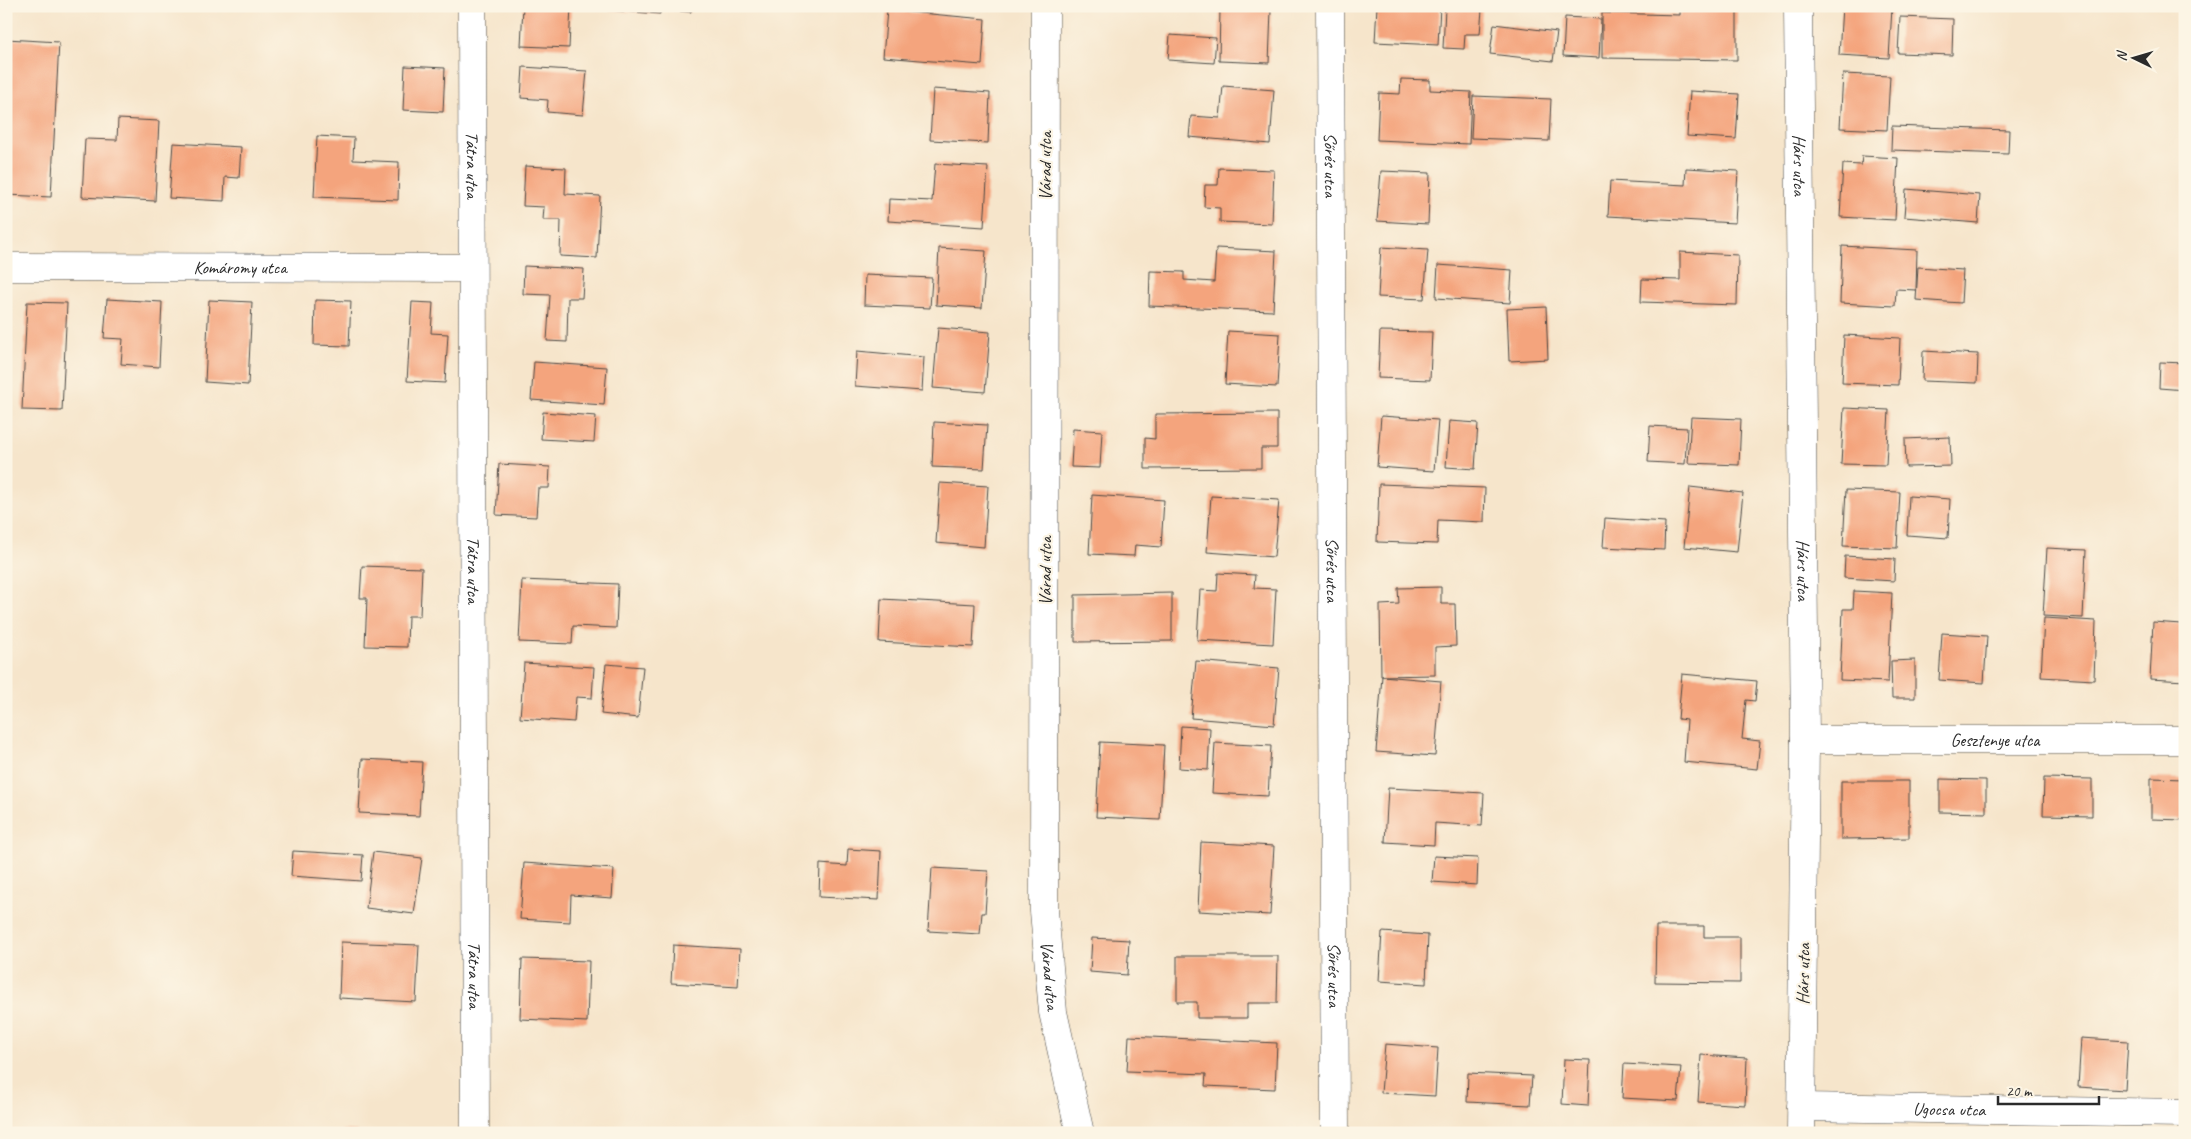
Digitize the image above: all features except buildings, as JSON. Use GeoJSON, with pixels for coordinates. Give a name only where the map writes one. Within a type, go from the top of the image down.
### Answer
{"type":"FeatureCollection","features":[{"type":"Feature","properties":{"kind":"street","name":"Tátra utca"},"geometry":{"type":"LineString","coordinates":[[472,6],[475,1133]]}},
{"type":"Feature","properties":{"kind":"street","name":"Várad utca"},"geometry":{"type":"LineString","coordinates":[[1045,6],[1044,910],[1053,1012],[1080,1133]]}},
{"type":"Feature","properties":{"kind":"street","name":"Sőrés utca"},"geometry":{"type":"LineString","coordinates":[[1330,6],[1335,1133]]}},
{"type":"Feature","properties":{"kind":"street","name":"Hárs utca"},"geometry":{"type":"LineString","coordinates":[[1798,6],[1805,740],[1801,1120]]}},
{"type":"Feature","properties":{"kind":"street","name":"Komáromy utca"},"geometry":{"type":"LineString","coordinates":[[6,267],[472,268]]}},
{"type":"Feature","properties":{"kind":"street","name":"Gesztenye utca"},"geometry":{"type":"LineString","coordinates":[[1805,740],[2185,740]]}},
{"type":"Feature","properties":{"kind":"street","name":"Ugocsa utca"},"geometry":{"type":"LineString","coordinates":[[1801,1120],[2185,1113]]}}]}
